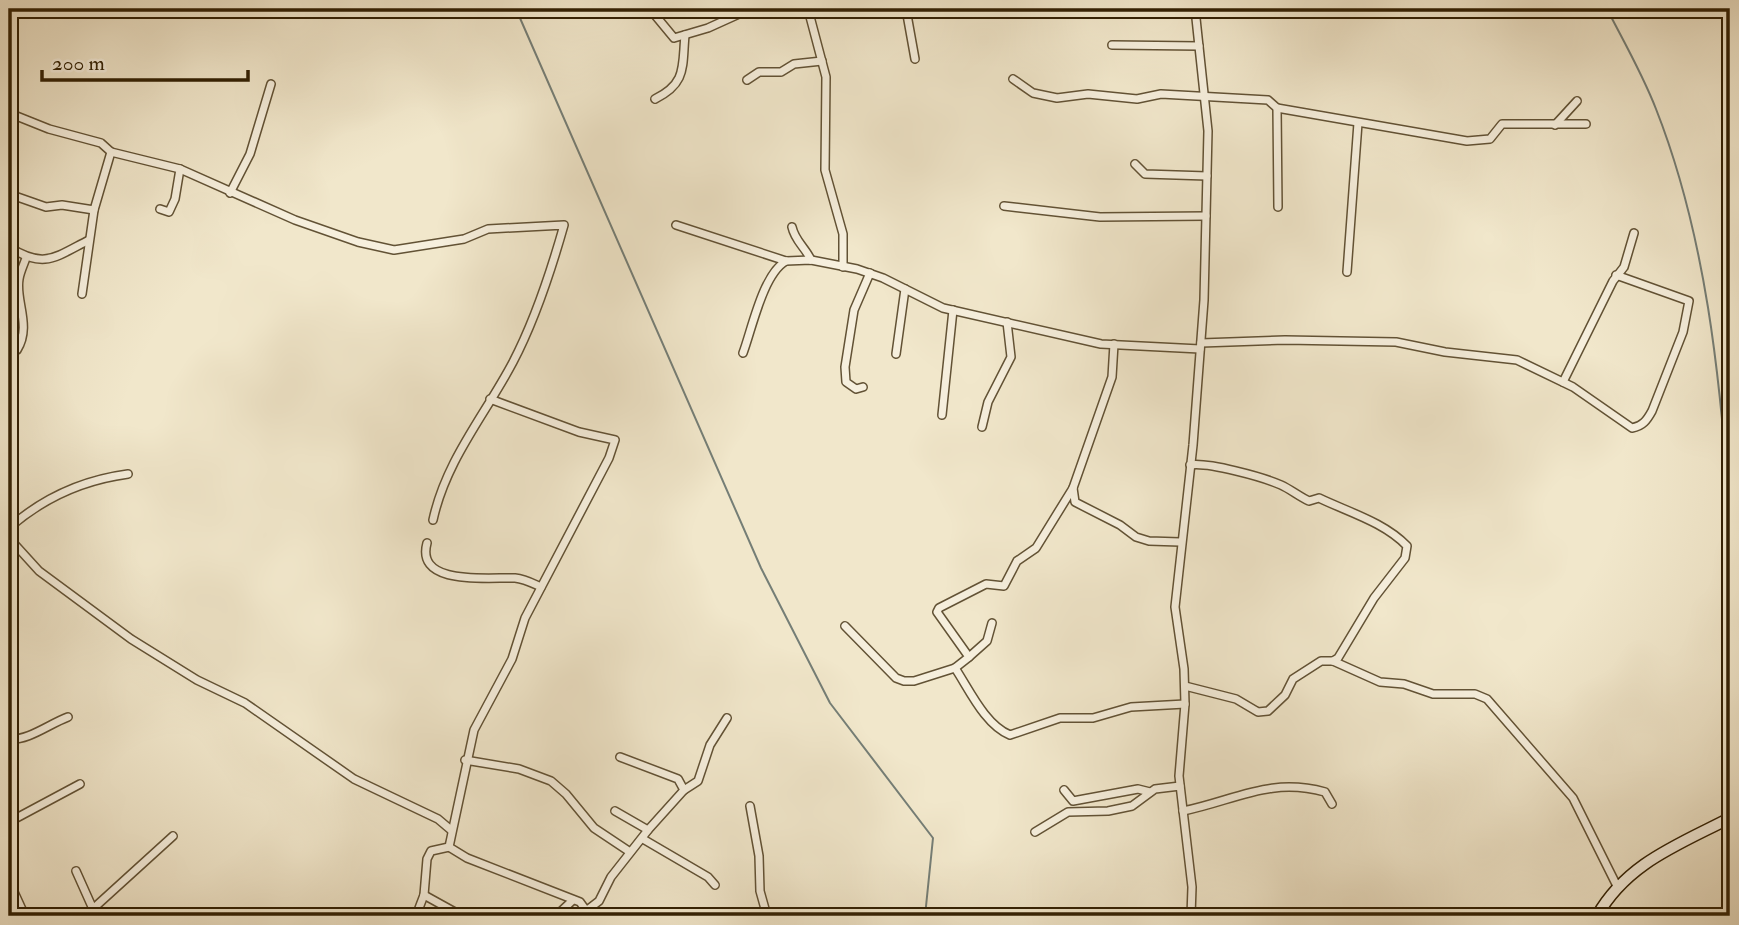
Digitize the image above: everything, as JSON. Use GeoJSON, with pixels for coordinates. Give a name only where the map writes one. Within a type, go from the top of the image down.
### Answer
{"type":"FeatureCollection","features":[{"type":"Feature","properties":{"kind":"main road"},"geometry":{"type":"LineString","coordinates":[[1597,916],[1617,886],[1652,860],[1730,818]]}},
{"type":"Feature","properties":{"kind":"street"},"geometry":{"type":"LineString","coordinates":[[650,9],[674,38],[708,28],[749,9]]}},
{"type":"Feature","properties":{"kind":"street"},"geometry":{"type":"LineString","coordinates":[[808,9],[822,61],[827,99],[825,170],[843,234],[843,267]]}},
{"type":"Feature","properties":{"kind":"street"},"geometry":{"type":"LineString","coordinates":[[906,9],[915,60]]}},
{"type":"Feature","properties":{"kind":"street"},"geometry":{"type":"LineString","coordinates":[[1191,916],[1192,887],[1180,786],[1179,750],[1185,686],[1175,607],[1200,346],[1206,216],[1205,98],[1196,9],[1371,13],[1391,9]]}},
{"type":"Feature","properties":{"kind":"street"},"geometry":{"type":"LineString","coordinates":[[655,99],[680,83],[685,35]]}},
{"type":"Feature","properties":{"kind":"street"},"geometry":{"type":"LineString","coordinates":[[1111,45],[1199,46]]}},
{"type":"Feature","properties":{"kind":"street"},"geometry":{"type":"LineString","coordinates":[[747,80],[760,72],[780,72],[794,64],[822,61]]}},
{"type":"Feature","properties":{"kind":"street"},"geometry":{"type":"LineString","coordinates":[[1013,79],[1033,93],[1057,98],[1088,94],[1148,98],[1161,94],[1268,100],[1277,108],[1467,141],[1490,139],[1502,124],[1586,124]]}},
{"type":"Feature","properties":{"kind":"street"},"geometry":{"type":"LineString","coordinates":[[230,192],[250,153],[271,84]]}},
{"type":"Feature","properties":{"kind":"street"},"geometry":{"type":"LineString","coordinates":[[1555,125],[1577,101]]}},
{"type":"Feature","properties":{"kind":"street"},"geometry":{"type":"LineString","coordinates":[[1277,108],[1278,207]]}},
{"type":"Feature","properties":{"kind":"street"},"geometry":{"type":"LineString","coordinates":[[9,113],[49,129],[101,143],[111,152],[180,169],[230,192],[358,242],[394,250],[464,239],[488,229],[564,225],[532,319],[513,363],[441,486],[433,520]]}},
{"type":"Feature","properties":{"kind":"street"},"geometry":{"type":"LineString","coordinates":[[1347,272],[1358,123]]}},
{"type":"Feature","properties":{"kind":"street"},"geometry":{"type":"LineString","coordinates":[[82,294],[94,210],[111,152]]}},
{"type":"Feature","properties":{"kind":"street"},"geometry":{"type":"LineString","coordinates":[[1135,164],[1145,174],[1207,176]]}},
{"type":"Feature","properties":{"kind":"street"},"geometry":{"type":"LineString","coordinates":[[160,209],[169,212],[175,199],[180,169]]}},
{"type":"Feature","properties":{"kind":"street"},"geometry":{"type":"LineString","coordinates":[[9,194],[46,207],[62,205],[94,210]]}},
{"type":"Feature","properties":{"kind":"street"},"geometry":{"type":"LineString","coordinates":[[1004,206],[1100,217],[1206,216]]}},
{"type":"Feature","properties":{"kind":"street"},"geometry":{"type":"LineString","coordinates":[[676,225],[786,261],[811,260],[870,273],[953,310],[1101,344],[1200,346],[1297,340],[1396,342],[1446,352],[1517,360],[1563,382],[1632,428],[1642,425],[1653,411],[1683,332],[1689,301],[1616,275]]}},
{"type":"Feature","properties":{"kind":"street"},"geometry":{"type":"LineString","coordinates":[[792,227],[794,239],[806,250],[811,260]]}},
{"type":"Feature","properties":{"kind":"street"},"geometry":{"type":"LineString","coordinates":[[1563,382],[1616,275],[1623,267],[1634,233]]}},
{"type":"Feature","properties":{"kind":"street"},"geometry":{"type":"LineString","coordinates":[[9,247],[26,258],[42,262],[89,240]]}},
{"type":"Feature","properties":{"kind":"street"},"geometry":{"type":"LineString","coordinates":[[9,352],[18,350],[21,344],[24,312],[18,281],[26,258]]}},
{"type":"Feature","properties":{"kind":"street"},"geometry":{"type":"LineString","coordinates":[[743,353],[767,284],[776,269],[786,261]]}},
{"type":"Feature","properties":{"kind":"street"},"geometry":{"type":"LineString","coordinates":[[863,387],[856,389],[846,382],[845,367],[854,310],[870,273]]}},
{"type":"Feature","properties":{"kind":"street"},"geometry":{"type":"LineString","coordinates":[[896,354],[905,289]]}},
{"type":"Feature","properties":{"kind":"street"},"geometry":{"type":"LineString","coordinates":[[942,415],[953,310]]}},
{"type":"Feature","properties":{"kind":"street"},"geometry":{"type":"LineString","coordinates":[[982,427],[988,402],[1011,358],[1007,322]]}},
{"type":"Feature","properties":{"kind":"street"},"geometry":{"type":"LineString","coordinates":[[969,657],[937,612],[939,608],[986,584],[1004,586],[1017,561],[1036,548],[1073,488],[1112,377],[1114,344]]}},
{"type":"Feature","properties":{"kind":"street"},"geometry":{"type":"LineString","coordinates":[[449,847],[465,760],[474,730],[512,659],[525,618],[609,458],[615,440],[579,432],[490,399]]}},
{"type":"Feature","properties":{"kind":"street"},"geometry":{"type":"LineString","coordinates":[[1185,686],[1236,699],[1258,712],[1268,711],[1285,695],[1293,679],[1321,662],[1338,658],[1374,598],[1405,558],[1407,546],[1364,517],[1338,505],[1319,498],[1309,502],[1283,486],[1199,463],[1190,465]]}},
{"type":"Feature","properties":{"kind":"street"},"geometry":{"type":"LineString","coordinates":[[9,527],[32,507],[58,495],[103,478],[128,474]]}},
{"type":"Feature","properties":{"kind":"street"},"geometry":{"type":"LineString","coordinates":[[1073,488],[1075,502],[1120,525],[1130,535],[1149,541],[1180,542]]}},
{"type":"Feature","properties":{"kind":"street"},"geometry":{"type":"LineString","coordinates":[[9,538],[39,571],[131,639],[197,680],[245,703],[354,779],[438,819],[452,830]]}},
{"type":"Feature","properties":{"kind":"street"},"geometry":{"type":"LineString","coordinates":[[427,543],[424,552],[429,562],[448,575],[489,580],[514,578],[541,587]]}},
{"type":"Feature","properties":{"kind":"street"},"geometry":{"type":"LineString","coordinates":[[845,626],[896,678],[914,681],[955,668],[987,641],[992,623]]}},
{"type":"Feature","properties":{"kind":"street"},"geometry":{"type":"LineString","coordinates":[[1333,661],[1380,681],[1404,684],[1433,694],[1461,693],[1487,699],[1573,798],[1617,886]]}},
{"type":"Feature","properties":{"kind":"street"},"geometry":{"type":"LineString","coordinates":[[955,668],[986,713],[1002,732],[1010,735],[1060,718],[1093,718],[1131,707],[1185,704]]}},
{"type":"Feature","properties":{"kind":"street"},"geometry":{"type":"LineString","coordinates":[[9,739],[20,740],[47,724],[68,717]]}},
{"type":"Feature","properties":{"kind":"street"},"geometry":{"type":"LineString","coordinates":[[416,916],[424,895],[427,859],[431,851],[449,847],[467,858],[573,900],[585,914],[599,901],[611,877],[648,830],[684,790],[698,781],[710,745],[727,718]]}},
{"type":"Feature","properties":{"kind":"street"},"geometry":{"type":"LineString","coordinates":[[620,757],[678,779],[684,790]]}},
{"type":"Feature","properties":{"kind":"street"},"geometry":{"type":"LineString","coordinates":[[465,760],[519,769],[551,781],[566,794],[594,828],[630,852]]}},
{"type":"Feature","properties":{"kind":"street"},"geometry":{"type":"LineString","coordinates":[[9,822],[79,784]]}},
{"type":"Feature","properties":{"kind":"street"},"geometry":{"type":"LineString","coordinates":[[1064,790],[1073,801],[1138,789],[1150,792],[1180,786]]}},
{"type":"Feature","properties":{"kind":"street"},"geometry":{"type":"LineString","coordinates":[[1183,811],[1264,787],[1310,788],[1325,792],[1332,804]]}},
{"type":"Feature","properties":{"kind":"street"},"geometry":{"type":"LineString","coordinates":[[1035,832],[1068,812],[1108,811],[1132,806],[1150,792]]}},
{"type":"Feature","properties":{"kind":"street"},"geometry":{"type":"LineString","coordinates":[[750,806],[759,856],[760,891],[770,916],[779,912],[807,916]]}},
{"type":"Feature","properties":{"kind":"street"},"geometry":{"type":"LineString","coordinates":[[615,811],[648,830]]}},
{"type":"Feature","properties":{"kind":"street"},"geometry":{"type":"LineString","coordinates":[[85,916],[173,836]]}},
{"type":"Feature","properties":{"kind":"street"},"geometry":{"type":"LineString","coordinates":[[643,839],[708,877],[715,885]]}},
{"type":"Feature","properties":{"kind":"street"},"geometry":{"type":"LineString","coordinates":[[76,871],[93,909]]}},
{"type":"Feature","properties":{"kind":"street"},"geometry":{"type":"LineString","coordinates":[[9,881],[11,894],[24,916]]}},
{"type":"Feature","properties":{"kind":"street"},"geometry":{"type":"LineString","coordinates":[[424,895],[462,916]]}},
{"type":"Feature","properties":{"kind":"street"},"geometry":{"type":"LineString","coordinates":[[556,916],[573,900]]}},
{"type":"Feature","properties":{"kind":"waterway"},"geometry":{"type":"LineString","coordinates":[[516,9],[761,568],[830,703],[933,838],[925,916]]}},
{"type":"Feature","properties":{"kind":"waterway"},"geometry":{"type":"LineString","coordinates":[[1607,9],[1651,96],[1673,157],[1687,207],[1708,308],[1730,512]]}}]}
